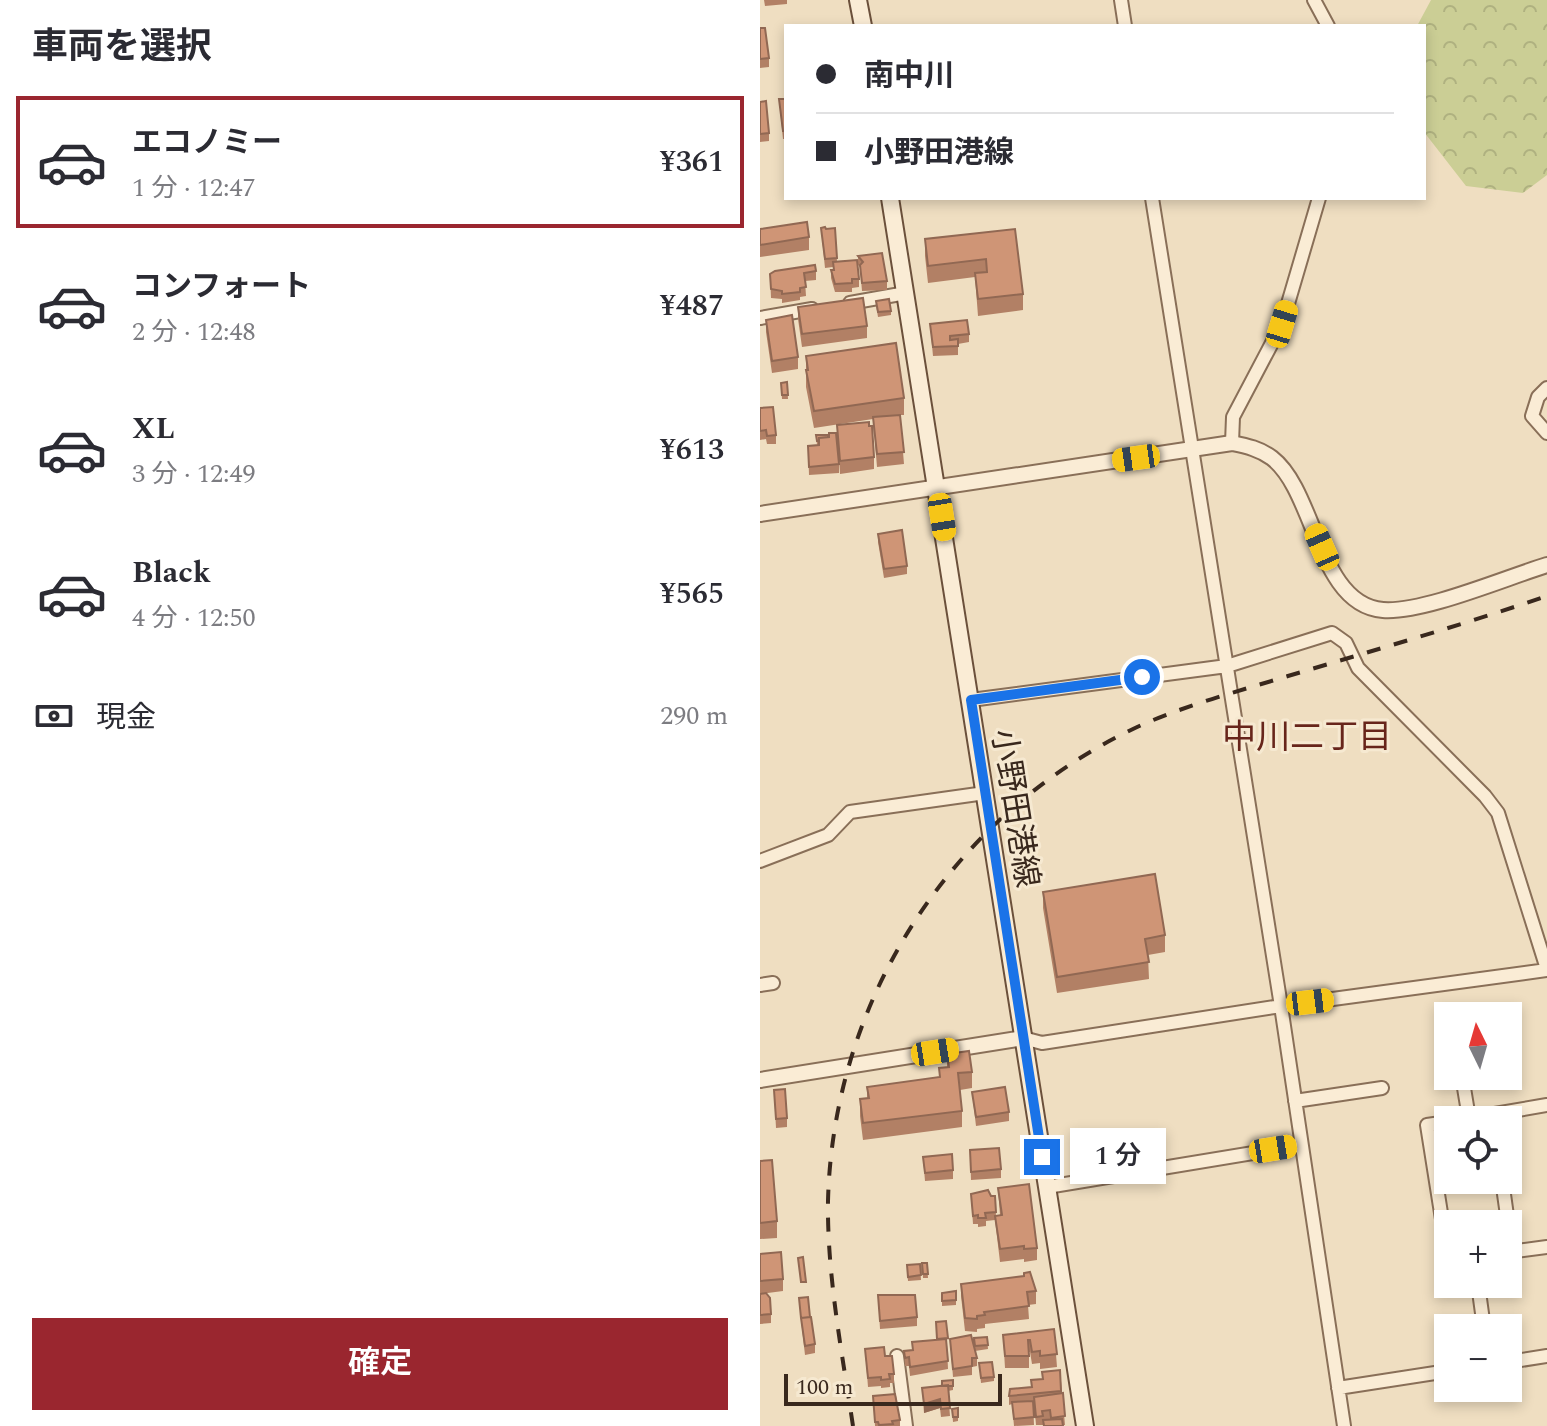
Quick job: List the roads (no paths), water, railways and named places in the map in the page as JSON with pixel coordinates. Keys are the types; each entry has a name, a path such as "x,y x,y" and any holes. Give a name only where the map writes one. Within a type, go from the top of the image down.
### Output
{"main road":[{"path":"858,0 863,24"},
{"name":"小野田港線","path":"892,200 1085,1426"}],"street":[{"path":"1121,0 1125,24"},
{"path":"1314,0 1327,24"},
{"path":"1152,200 1281,1006 1344,1426"},
{"path":"1232,443 1233,417 1282,324 1318,200"},
{"path":"833,305 906,293"},
{"path":"760,318 818,308"},
{"path":"1547,388 1538,397 1532,416 1547,433"},
{"path":"760,514 1232,443 1262,452 1283,470 1296,489 1335,576 1360,601 1379,610 1399,610 1425,604 1547,565"},
{"path":"760,1080 1023,1038 1042,1043 1281,1006 1547,970 1498,813 1485,796 1358,668 1346,643 1332,633 1227,666 971,700"},
{"path":"760,861 828,835 850,812 985,793"},
{"path":"1295,1101 1382,1088"},
{"path":"1522,1110 1547,1105"},
{"path":"1434,1124 1427,1125 1434,1169"},
{"path":"1047,1187 1301,1145"},
{"path":"1522,1251 1547,1250"},
{"path":"897,1356 906,1426"},
{"path":"1522,1360 1547,1356"},
{"path":"1338,1388 1434,1373"}],"railway":[{"path":"853,1426 836,1314 828,1229 835,1127 852,1055 879,986 914,922 958,864 1009,811 1068,766 1133,729 1209,700 1547,596"}],"district":[{"name":"中川二丁目","path":"1307,736"}]}
